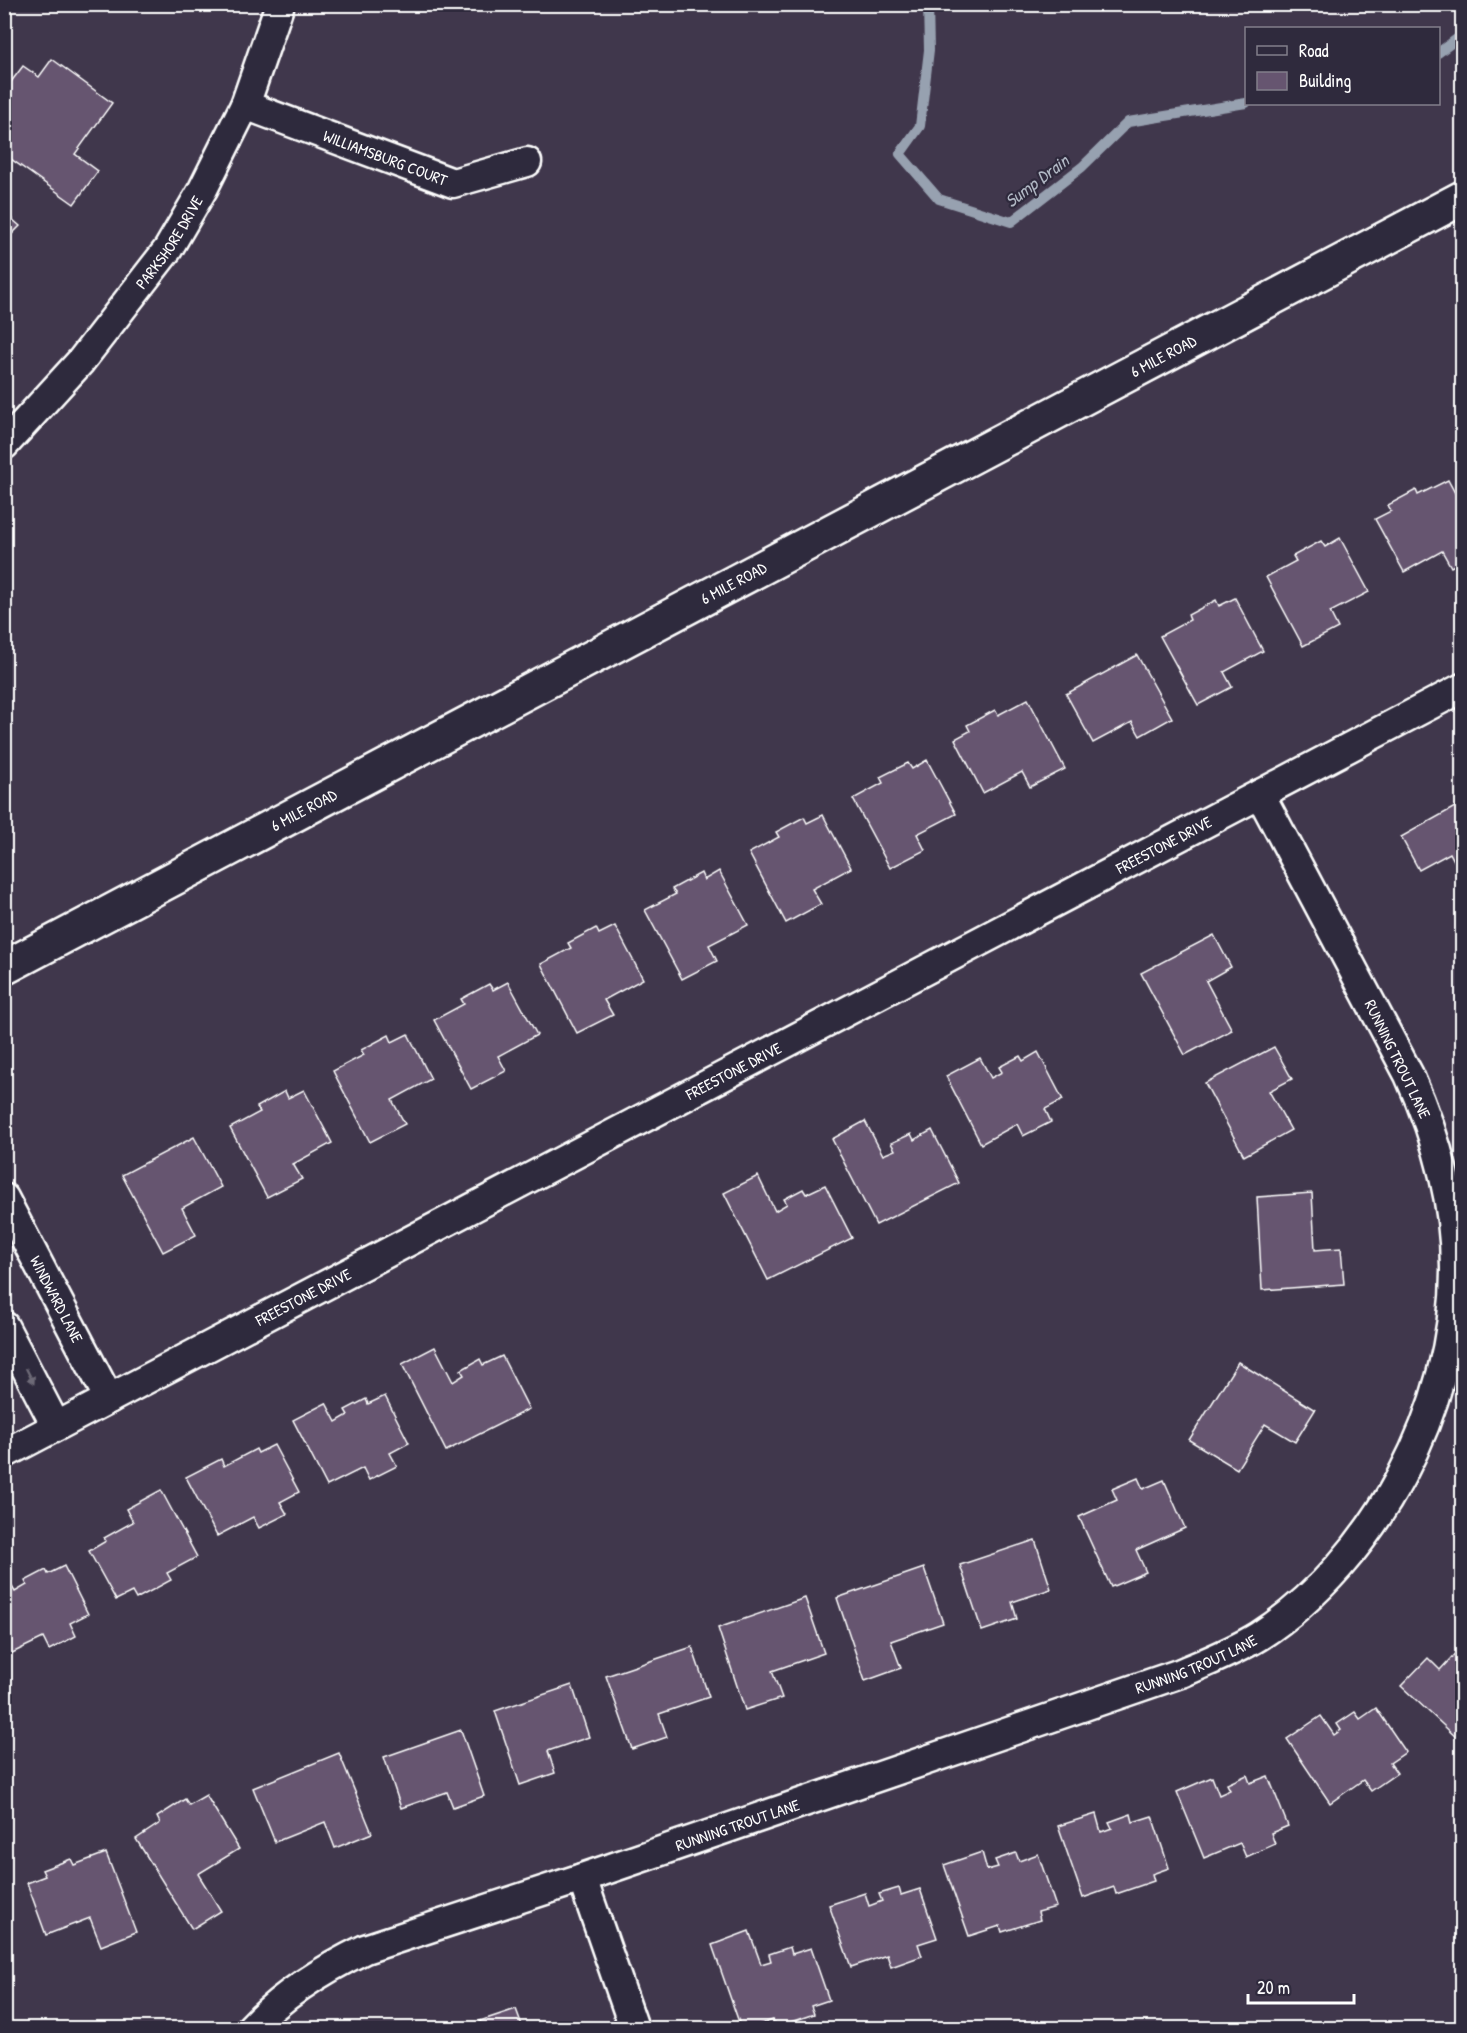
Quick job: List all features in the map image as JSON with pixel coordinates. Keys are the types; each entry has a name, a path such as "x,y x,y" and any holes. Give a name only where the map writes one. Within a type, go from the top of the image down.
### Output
{"street":[{"name":"PARKSHORE DRIVE","path":"4,445 81,361 168,249 203,189 246,105 280,4"},
{"name":"WILLIAMSBURG COURT","path":"246,105 453,183 527,162"},
{"name":"6 MILE ROAD","path":"4,968 1462,198"},
{"name":"FREESTONE DRIVE","path":"4,1454 1462,688"},
{"name":"RUNNING TROUT LANE","path":"250,2028 303,1985 338,1962 365,1949 582,1878 1139,1688 1210,1660 1258,1636 1300,1603 1353,1551 1394,1489 1415,1448 1432,1406 1444,1362 1452,1315 1455,1268 1445,1180 1427,1114 1409,1075 1260,794"},
{"name":"WINDWARD LANE","path":"4,1198 109,1399"},
{"path":"4,1326 56,1426"},
{"path":"582,1878 634,2028"}],"building":[{"path":"52,59 112,103 75,154 98,171 74,204 4,154 4,125 9,118 4,115 4,91 23,66 39,77"},
{"path":"4,212 20,226 4,242"},
{"path":"1448,480 1462,506 1462,561 1451,567 1442,551 1404,572 1375,519 1391,511 1388,505 1416,490 1418,495"},
{"path":"1340,538 1369,592 1330,612 1338,628 1303,646 1266,577 1296,561 1293,556 1321,541 1325,547"},
{"path":"1235,598 1263,651 1224,672 1232,687 1198,705 1160,636 1190,620 1188,615 1216,600 1219,606"},
{"path":"1137,655 1172,718 1140,736 1132,722 1093,743 1066,694"},
{"path":"1028,699 1065,769 1030,787 1022,772 983,793 955,739 970,731 967,725 995,710 998,715"},
{"path":"927,760 956,814 917,834 925,850 890,868 853,799 883,783 880,777 908,763 912,769"},
{"path":"1462,803 1462,876 1450,853 1419,870 1401,837"},
{"path":"823,815 851,868 812,889 821,904 786,923 749,853 779,837 776,832 804,817 807,823"},
{"path":"719,871 748,925 709,945 717,961 682,979 645,910 676,894 672,889 701,873 704,880"},
{"path":"615,926 643,979 604,1000 613,1015 577,1033 541,964 571,948 568,943 596,928 599,934"},
{"path":"1214,935 1231,967 1206,981 1232,1030 1185,1055 1141,973"},
{"path":"508,982 537,1035 498,1056 506,1071 471,1089 434,1020 464,1004 461,999 489,984 493,990"},
{"path":"408,1034 431,1079 392,1100 405,1124 370,1142 333,1071 364,1055 361,1050 389,1035 392,1042"},
{"path":"1274,1047 1292,1079 1269,1091 1291,1130 1244,1156 1205,1083"},
{"path":"1038,1052 1063,1100 1045,1109 1051,1122 1023,1136 1017,1124 981,1144 946,1076 980,1058 991,1078 1002,1072 999,1067 1020,1056 1023,1061"},
{"path":"304,1090 332,1143 293,1164 302,1179 267,1197 230,1128 260,1112 257,1107 285,1091 288,1098"},
{"path":"865,1121 883,1155 895,1150 891,1143 911,1134 914,1140 932,1130 959,1183 876,1225 832,1139"},
{"path":"194,1137 221,1187 182,1208 196,1235 163,1252 122,1175"},
{"path":"758,1176 775,1211 787,1204 784,1199 803,1189 806,1194 825,1185 852,1238 768,1280 724,1193"},
{"path":"1312,1193 1315,1250 1341,1248 1344,1284 1262,1290 1257,1197"},
{"path":"435,1347 453,1382 464,1375 461,1370 480,1359 483,1365 502,1356 529,1409 446,1451 402,1364"},
{"path":"1238,1362 1315,1410 1295,1442 1265,1424 1237,1469 1189,1440"},
{"path":"385,1396 409,1443 390,1453 397,1466 369,1480 363,1468 327,1486 293,1420 326,1403 336,1422 348,1415 345,1410 366,1399 368,1404"},
{"path":"274,1445 299,1492 280,1502 287,1514 259,1528 253,1517 217,1536 186,1477 221,1459 224,1466 256,1449 258,1453"},
{"path":"1138,1478 1143,1489 1164,1480 1185,1528 1136,1550 1146,1572 1111,1587 1079,1517 1117,1500 1112,1489"},
{"path":"161,1490 197,1557 167,1573 171,1580 136,1599 132,1592 116,1600 89,1551 106,1541 104,1538 133,1522 126,1509"},
{"path":"1035,1540 1051,1589 1012,1602 1017,1619 982,1631 960,1565"},
{"path":"64,1566 88,1614 70,1623 76,1636 49,1650 43,1638 6,1656 4,1653 4,1573 15,1592 27,1585 25,1581 46,1570 48,1574"},
{"path":"924,1568 943,1623 891,1641 901,1668 865,1681 837,1598"},
{"path":"805,1598 824,1653 772,1671 782,1698 745,1710 718,1628"},
{"path":"1462,1646 1462,1732 1457,1738 1401,1686 1428,1658 1440,1670"},
{"path":"692,1647 709,1697 659,1714 667,1737 632,1749 606,1676"},
{"path":"572,1685 589,1737 548,1751 555,1773 520,1785 495,1711"},
{"path":"1376,1708 1406,1752 1390,1763 1397,1773 1371,1791 1363,1780 1330,1803 1287,1739 1321,1716 1334,1735 1341,1730 1337,1724 1355,1712 1360,1719"},
{"path":"461,1730 484,1796 453,1807 447,1792 401,1808 384,1757"},
{"path":"339,1753 372,1833 335,1848 325,1822 275,1842 253,1788"},
{"path":"1247,1775 1250,1783 1268,1776 1288,1826 1271,1833 1275,1844 1246,1857 1240,1843 1204,1858 1177,1792 1212,1777 1219,1795 1230,1790 1227,1784"},
{"path":"206,1795 239,1849 198,1874 221,1911 192,1929 136,1839 160,1823 157,1817 185,1799 189,1805"},
{"path":"1096,1814 1101,1832 1112,1828 1109,1822 1131,1814 1133,1822 1152,1816 1169,1868 1152,1874 1154,1881 1116,1894 1114,1887 1083,1898 1058,1826"},
{"path":"982,1852 987,1870 998,1867 995,1860 1016,1853 1019,1861 1038,1854 1056,1907 1038,1912 1040,1920 1002,1932 1000,1926 969,1936 944,1865"},
{"path":"106,1853 136,1932 101,1946 90,1918 46,1935 27,1883 45,1876 42,1870 71,1859 74,1865"},
{"path":"899,1888 901,1895 920,1889 937,1938 918,1944 922,1956 891,1967 887,1955 851,1967 829,1905 865,1893 869,1906 882,1901 879,1894"},
{"path":"749,1931 761,1964 771,1961 769,1954 790,1947 792,1954 811,1948 829,2000 811,2006 814,2014 776,2027 773,2020 749,2028 741,2028 712,1945"},
{"path":"516,2009 523,2028 483,2028 480,2021"},
{"path":"1462,2022 1462,2028 1381,2028"}],"waterway":[{"name":"Sump Drain","path":"928,4 929,50 920,126 900,154 939,199 1011,222 1082,167 1128,122 1245,103"},
{"name":"Sump Drain","path":"1440,52 1462,35"}]}
